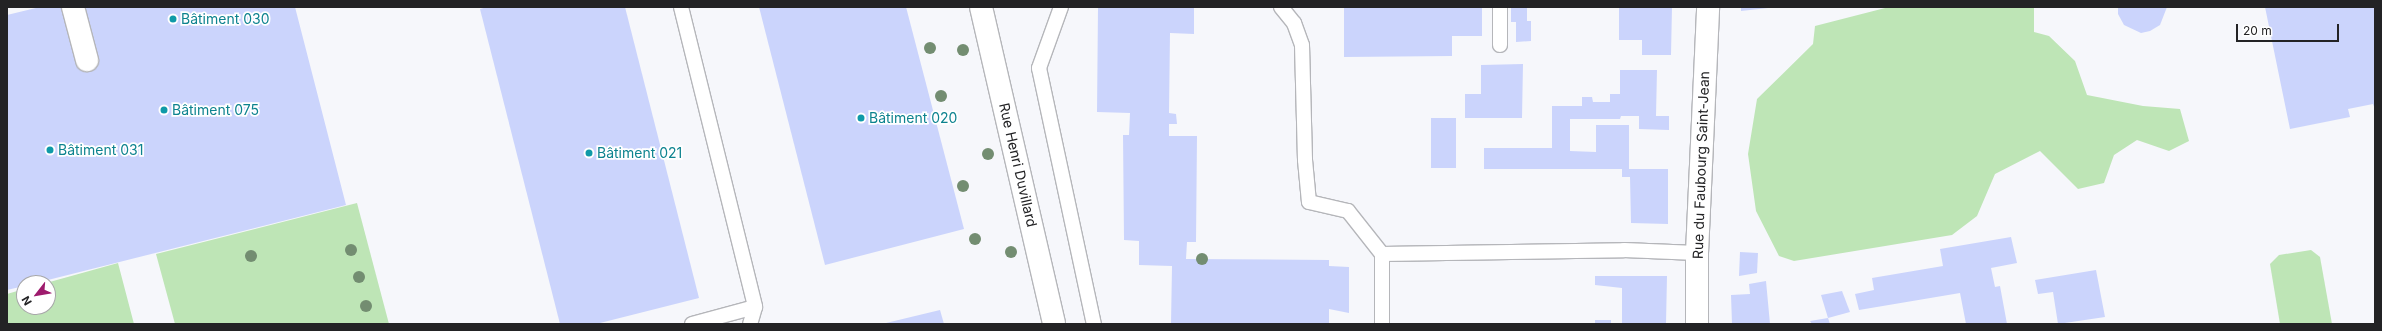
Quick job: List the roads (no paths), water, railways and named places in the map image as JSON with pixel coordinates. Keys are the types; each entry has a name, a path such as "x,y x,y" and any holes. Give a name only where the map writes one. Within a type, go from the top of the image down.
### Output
{"street":[{"path":"73,7 87,60"},
{"name":"Rue Henri Duvillard","path":"981,7 1054,324"},
{"name":"Rue du Faubourg Saint-Jean","path":"1697,324 1697,253 1708,7"}],"lane":[{"path":"681,7 755,307 750,324"},
{"path":"1061,7 1039,68 1094,324"},
{"path":"1281,7 1294,23 1302,44 1305,160 1308,202 1348,211 1382,254 1382,324"},
{"path":"1500,7 1500,45"},
{"path":"1382,254 1624,250 1697,253"},
{"path":"692,324 755,307"}],"place":[{"name":"Bâtiment 030","path":"173,19"},
{"name":"Bâtiment 075","path":"164,110"},
{"name":"Bâtiment 020","path":"861,118"},
{"name":"Bâtiment 031","path":"50,150"},
{"name":"Bâtiment 021","path":"589,153"}]}
